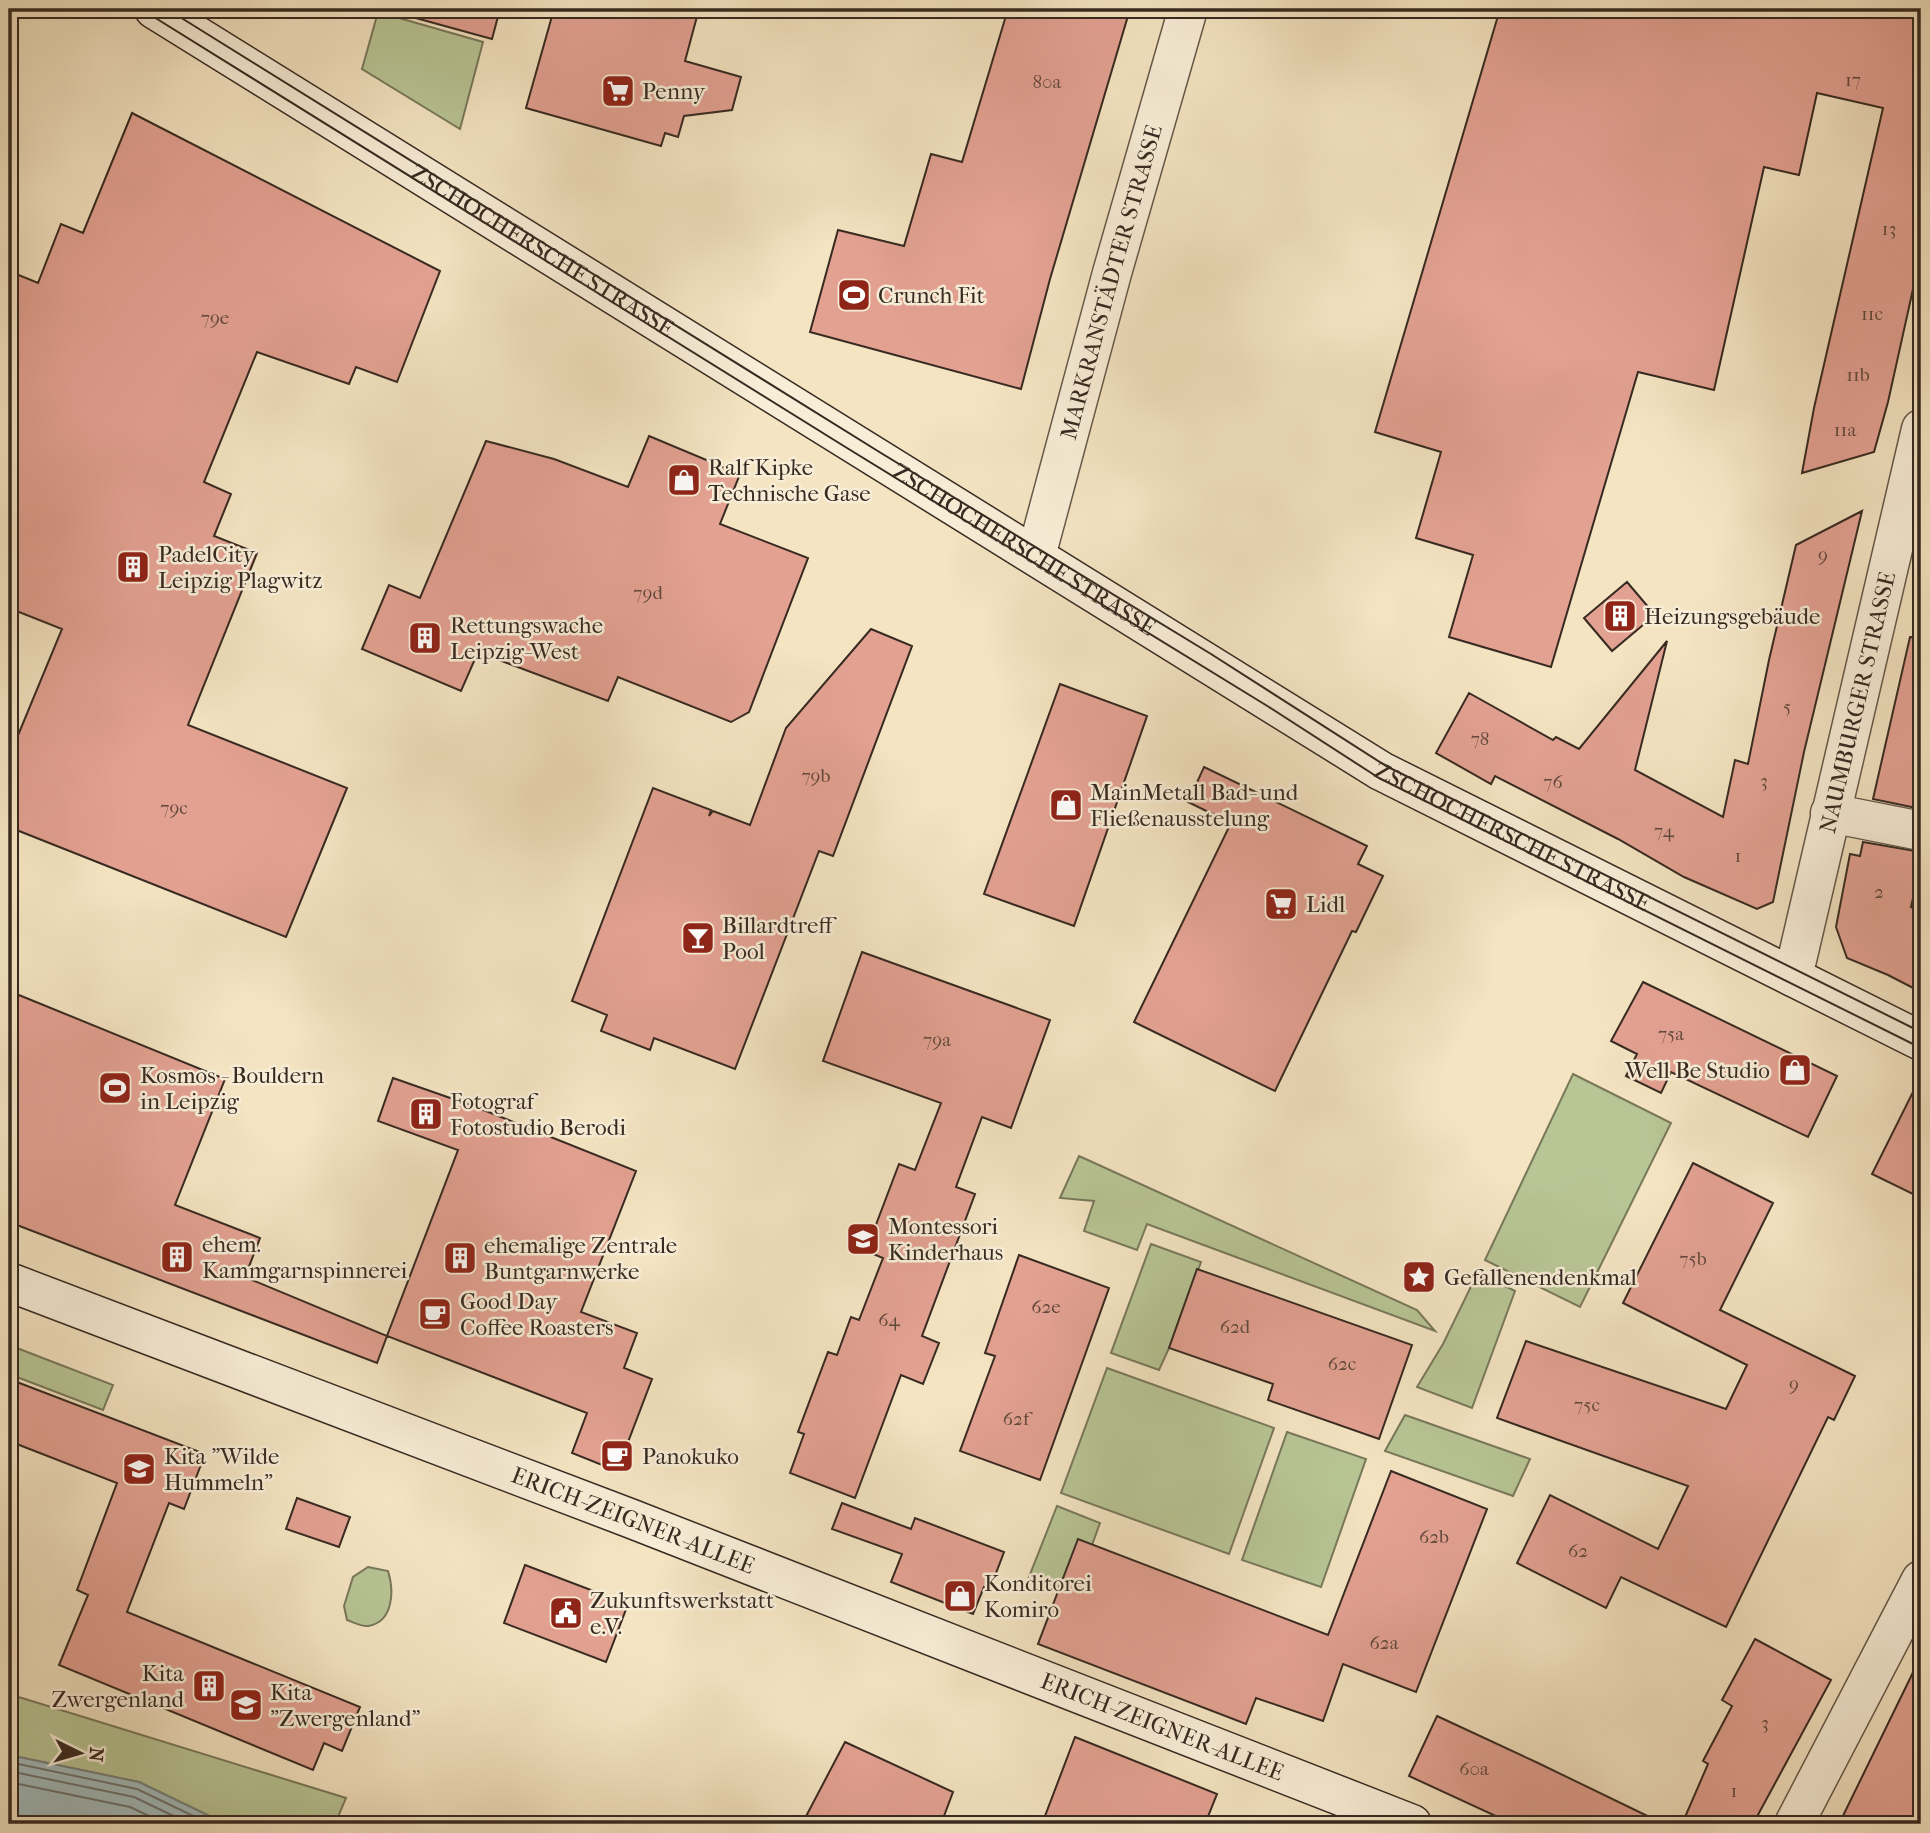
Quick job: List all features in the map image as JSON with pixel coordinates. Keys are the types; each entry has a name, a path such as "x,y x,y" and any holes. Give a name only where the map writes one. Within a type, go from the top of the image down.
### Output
{"street":[{"name":"ZSCHOCHERSCHE STRASSE","path":"154,9 1390,776 1921,1041"},
{"name":"MARKRANSTÄDTER STRASSE","path":"1036,556 1112,273 1188,9"},
{"name":"NAUMBURGER STRASSE","path":"1793,976 1921,429"},
{"path":"1830,813 1921,831"},
{"name":"ERICH-ZEIGNER-ALLEE","path":"9,1282 644,1523 1412,1824"},
{"path":"1794,1824 1921,1580"}],"green space":[{"path":"378,12 483,42 460,129 362,69"},
{"path":"1573,1074 1671,1123 1580,1307 1485,1260"},
{"path":"1079,1156 1417,1310 1435,1331 1147,1224 1137,1250 1084,1231 1094,1201 1060,1198"},
{"path":"1151,1244 1201,1262 1159,1370 1111,1353"},
{"path":"1478,1272 1515,1291 1472,1408 1417,1387 1443,1344"},
{"path":"9,1345 113,1385 103,1410 9,1374"},
{"path":"1107,1368 1274,1428 1229,1554 1061,1493"},
{"path":"1405,1415 1530,1459 1513,1496 1385,1451"},
{"path":"1287,1432 1366,1459 1321,1587 1242,1560"},
{"path":"1057,1506 1100,1523 1092,1545 1060,1587 1029,1577"},
{"path":"368,1567 388,1571 391,1596 383,1618 366,1626 347,1620 344,1606 353,1577"},
{"path":"9,1695 346,1798 335,1824 226,1824 139,1782 9,1755"}],"water":[{"path":"9,1755 139,1782 226,1824 9,1824"}],"building":[{"path":"414,9 500,9 492,39 412,17"},
{"name":"Penny","path":"554,9 699,9 685,61 741,77 732,110 684,116 678,137 665,133 661,146 526,108"},
{"path":"1008,9 1130,9 1050,279 1021,389 810,332 838,230 904,246 931,154 962,162"},
{"path":"1500,9 1921,9 1921,253 1888,402 1874,452 1802,473 1814,408 1883,108 1817,93 1799,175 1764,167 1714,390 1638,372 1551,667 1449,637 1473,555 1416,538 1441,452 1375,432"},
{"path":"132,113 440,271 397,382 356,367 349,384 257,352 204,482 231,494 214,536 257,553 188,725 347,788 286,937 9,827 9,757 62,629 9,608 9,271 38,283 61,224 83,233"},
{"path":"649,436 740,474 720,524 808,558 749,712 731,722 618,677 608,701 478,652 461,691 362,649 389,585 420,598 486,441 554,459 628,487"},
{"path":"1862,511 1804,752 1773,902 1757,909 1684,877 1618,839 1495,776 1491,784 1436,753 1469,693 1553,740 1556,737 1579,749 1667,641 1635,770 1723,817 1735,760 1748,764 1796,545"},
{"name":"Heizungsgebäude","path":"1627,582 1655,615 1612,651 1584,618"},
{"path":"871,629 912,646 833,856 819,851 735,1069 654,1038 650,1050 601,1031 607,1015 572,1001 653,788 711,810 709,816 713,811 750,825 786,728"},
{"path":"1910,637 1921,638 1921,809 1873,799"},
{"name":"MainMetall Bad- und Fließenausstelung","path":"1060,684 1147,716 1074,926 984,894"},
{"name":"Lidl","path":"1204,767 1367,846 1358,864 1383,876 1356,932 1352,931 1275,1091 1134,1022 1231,823 1188,802"},
{"path":"1863,842 1921,852 1911,907 1921,913 1921,992 1847,958 1836,927 1850,854 1860,856"},
{"path":"862,952 1050,1020 1011,1128 982,1117 956,1187 975,1194 922,1336 939,1343 923,1384 901,1375 855,1498 790,1473 804,1434 798,1432 828,1352 837,1355 851,1317 859,1320 883,1258 866,1251 899,1164 915,1170 941,1103 823,1061"},
{"path":"1643,982 1837,1076 1808,1137 1671,1072 1661,1093 1626,1076 1637,1054 1611,1041"},
{"path":"9,991 225,1079 175,1205 260,1238 245,1277 387,1336 377,1363 9,1222"},
{"path":"1921,1076 1921,1198 1872,1174"},
{"name":"ehemalige Zentrale Buntgarnwerke","path":"393,1078 476,1107 636,1171 581,1312 637,1333 624,1368 652,1379 617,1471 572,1453 587,1413 387,1336 458,1150 378,1121"},
{"path":"1693,1163 1773,1203 1720,1310 1855,1376 1834,1420 1828,1417 1726,1627 1621,1577 1606,1608 1517,1563 1550,1495 1658,1549 1688,1486 1497,1418 1526,1341 1726,1409 1747,1365 1623,1303"},
{"path":"1019,1255 1109,1288 1040,1480 960,1451 995,1356 985,1353"},
{"path":"1197,1269 1412,1345 1379,1439 1268,1400 1273,1384 1169,1348"},
{"path":"9,1379 205,1454 184,1509 169,1503 127,1612 360,1707 342,1751 324,1743 313,1770 59,1665 88,1595 77,1590 117,1483 9,1441"},
{"path":"1391,1471 1487,1509 1416,1692 1343,1664 1323,1721 1256,1698 1246,1724 1038,1644 1078,1539 1328,1635"},
{"path":"297,1498 350,1517 339,1547 286,1529"},
{"path":"842,1503 911,1529 915,1518 1004,1552 990,1589 984,1587 973,1614 891,1582 902,1554 832,1529"},
{"name":"Zukunftswerkstatt e.V.","path":"525,1565 628,1604 606,1662 504,1623"},
{"path":"1755,1639 1831,1680 1753,1824 1682,1824 1708,1764 1703,1761 1732,1706 1722,1700"},
{"path":"1921,1656 1921,1812 1916,1824 1839,1824"},
{"path":"1437,1716 1664,1824 1513,1824 1409,1776"},
{"path":"1075,1737 1217,1794 1205,1824 1042,1824"},
{"path":"845,1742 953,1792 941,1824 802,1824"}],"tram line":[{"path":"141,9 1269,707 1379,778 1921,1048"},
{"path":"167,9 881,453 1211,654 1386,766 1921,1032"}],"place":[{"name":"Penny","path":"618,91"},
{"name":"Crunch Fit","path":"854,295"},
{"name":"Ralf Kipke Technische Gase","path":"684,480"},
{"name":"PadelCity Leipzig Plagwitz","path":"133,567"},
{"name":"Heizungsgebäude","path":"1620,616"},
{"name":"Rettungswache Leipzig-West","path":"425,638"},
{"name":"MainMetall Bad- und Fließenausstelung","path":"1066,805"},
{"name":"Lidl","path":"1281,904"},
{"name":"Billardtreff Pool","path":"698,938"},
{"name":"Well Be Studio","path":"1795,1070"},
{"name":"Kosmos - Bouldern in Leipzig","path":"115,1088"},
{"name":"Fotograf Fotostudio Berodi","path":"426,1114"},
{"name":"Montessori Kinderhaus","path":"863,1239"},
{"name":"ehem. Kammgarnspinnerei","path":"177,1257"},
{"name":"ehemalige Zentrale Buntgarnwerke","path":"460,1258"},
{"name":"Gefallenendenkmal","path":"1419,1277"},
{"name":"Good Day Coffee Roasters","path":"435,1314"},
{"name":"Panokuko","path":"617,1456"},
{"name":"Kita \"Wilde Hummeln\"","path":"139,1469"},
{"name":"Konditorei Komiro","path":"960,1596"},
{"name":"Zukunftswerkstatt e.V.","path":"566,1613"},
{"name":"Kita Zwergenland","path":"209,1686"},
{"name":"Kita \"Zwergenland\"","path":"246,1705"}]}
